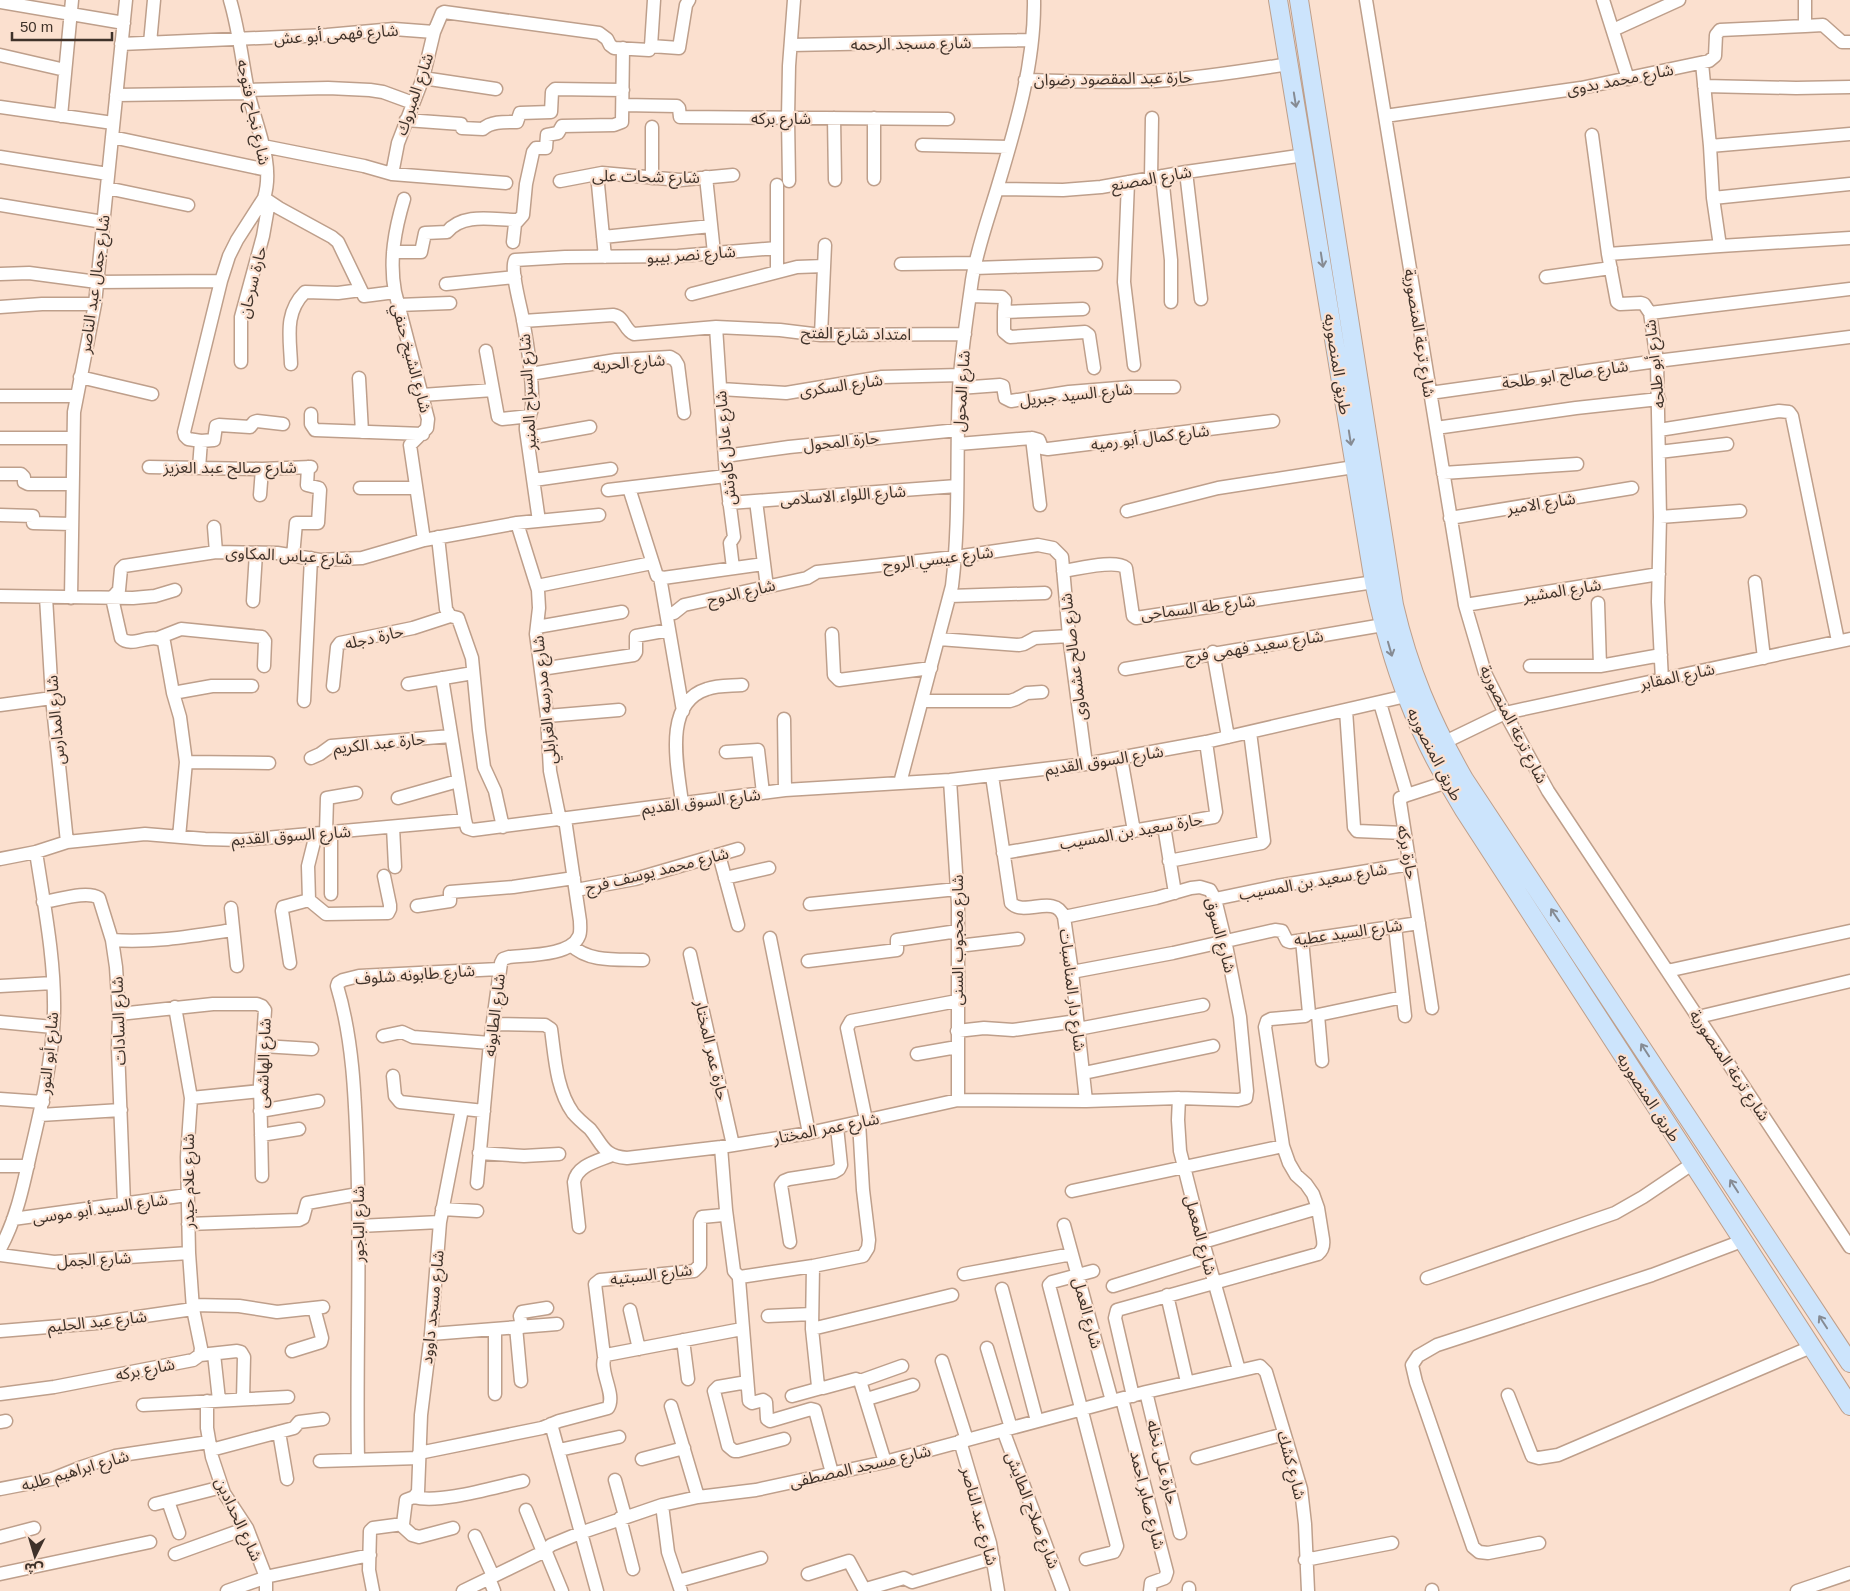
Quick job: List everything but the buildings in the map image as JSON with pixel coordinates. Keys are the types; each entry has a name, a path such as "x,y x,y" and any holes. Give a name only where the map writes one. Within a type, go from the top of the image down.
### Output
{"main road":[{"name":"طريق المنصوريه","path":"1278,0 1374,582 1383,625 1406,696 1430,751 1447,782 1746,1248 1850,1406"},
{"name":"طريق المنصوريه","path":"1299,0 1396,614 1416,682 1443,742 1464,779 1850,1363"},
{"path":"1333,327 1351,324"},
{"path":"1746,1248 1770,1241"}],"street":[{"path":"61,116 72,0"},
{"name":"شارع جمال عبد الناصر","path":"71,598 72,438 76,396 97,282 126,0"},
{"path":"150,43 154,0"},
{"name":"شارع نجاح فتوحه","path":"230,0 248,91 263,146 267,170 267,200"},
{"path":"513,242 515,224 523,215 526,184 533,152 536,148 546,148 547,135 558,133 562,126 617,124 622,122 623,48 649,50 651,46 654,0"},
{"path":"651,46 679,48 686,6 689,0"},
{"path":"777,272 794,0"},
{"name":"شارع المحول","path":"900,783 950,596 955,557 959,388 970,296 975,265 1009,147 1025,80 1032,40 1034,0"},
{"name":"شارع ترعة المنصورية","path":"1366,0 1465,606 1500,715 1548,791 1850,1247"},
{"path":"1603,0 1628,79"},
{"path":"1613,30 1679,0"},
{"path":"1805,0 1805,26"},
{"path":"0,2 124,23"},
{"name":"شارع المبروك","path":"392,174 398,143 423,78 434,32 444,12 599,33 607,39 612,47 623,48"},
{"path":"1720,246 1713,198 1702,63 1712,60 1715,56 1716,35 1720,30 1823,25 1842,42 1850,42"},
{"name":"شارع فهمى أبو عش","path":"121,44 238,40 394,29 434,32"},
{"name":"شارع مسجد الرحمه","path":"791,46 1032,40"},
{"path":"0,55 66,70"},
{"name":"شارع محمد بدوى","path":"1385,116 1572,90 1702,63"},
{"name":"حارة عبد المقصود رضوان","path":"1025,80 1090,82 1156,81 1290,64"},
{"path":"423,78 496,89"},
{"path":"1704,86 1850,87"},
{"path":"116,95 328,88 383,92 413,103"},
{"path":"406,120 461,124 462,128 483,129 485,126 498,123 517,122 520,113 553,111 552,92 555,89 623,90"},
{"name":"شارع بركه","path":"623,105 677,106 680,117 948,119"},
{"path":"0,107 113,123"},
{"path":"834,118 835,180"},
{"path":"874,118 874,179"},
{"path":"1152,118 1157,177 1170,251 1172,302"},
{"path":"652,127 652,178"},
{"path":"1710,146 1850,134"},
{"name":"شارع أبو طلحه","path":"1592,135 1616,302 1644,304 1650,313 1657,360 1660,452 1658,602 1662,680"},
{"path":"112,137 267,170"},
{"path":"922,145 1009,147"},
{"path":"263,146 364,166 392,174 506,183"},
{"name":"شارع المصنع","path":"997,189 1063,190 1101,187 1186,172 1305,155"},
{"path":"0,157 108,174"},
{"path":"1186,172 1202,299"},
{"name":"شارع شحات على","path":"560,181 612,173 680,180 733,174"},
{"path":"597,174 605,257"},
{"path":"706,178 714,253"},
{"path":"1128,182 1124,282 1134,365"},
{"path":"1713,198 1850,184"},
{"path":"107,188 188,205"},
{"name":"شارع الشيخ حنفي","path":"404,199 397,222 392,270 398,305 428,419 427,428 410,445 424,540"},
{"path":"283,424 255,421 250,427 219,425 216,426 214,440 201,441 188,439 184,436 221,280 229,256 267,200 338,242 365,296 395,292"},
{"name":"حارة سرحان","path":"241,362 241,317 264,236 267,200"},
{"path":"0,205 103,222"},
{"path":"393,252 421,252 425,233 447,232 455,223 465,220 517,220"},
{"path":"603,237 711,226"},
{"path":"1608,254 1850,238"},
{"path":"821,336 825,245"},
{"name":"شارع نصر بيبو","path":"514,263 518,259 678,256 777,248"},
{"name":"شارع السراج المنير","path":"514,263 530,374 532,410 525,423 539,521"},
{"path":"901,264 1096,264"},
{"name":"شارع نصر بيبو","path":"692,294 797,267 824,266"},
{"path":"1546,277 1611,268"},
{"path":"0,274 29,273 97,282 221,280"},
{"path":"446,284 515,276"},
{"path":"1650,313 1850,289"},
{"path":"291,364 290,315 300,297 305,292 338,293 361,290"},
{"path":"970,296 1002,298 1005,300 1004,332 1010,337 1085,332 1089,335 1094,368"},
{"path":"398,305 450,303"},
{"path":"0,307 42,304 94,304"},
{"path":"1004,312 1083,309"},
{"name":"امتداد شارع الفتح","path":"523,321 613,315 622,319 628,331 634,334 716,327 780,330 821,336 965,334"},
{"name":"شارع عادل كاوتش","path":"716,327 724,456 734,539 730,543 733,568"},
{"name":"شارع صالح ابو طلحة","path":"1430,393 1657,360 1850,337"},
{"path":"486,351 496,413 499,419 530,416"},
{"name":"شارع الحريه","path":"530,374 616,360 670,357 678,365 684,413"},
{"name":"شارع السكرى","path":"721,389 786,392 882,378 960,375"},
{"path":"80,377 152,394"},
{"path":"359,378 362,432"},
{"name":"شارع السيد جبريل","path":"959,388 1000,385 1003,386 1005,398 1011,401 1069,392 1131,387 1174,387"},
{"path":"422,395 493,390"},
{"path":"0,396 76,396"},
{"path":"1436,428 1576,408 1659,399"},
{"path":"1659,430 1779,410 1789,412 1792,416 1844,640"},
{"path":"311,414 312,427 315,430 422,434"},
{"name":"شارع كمال أبو رميه","path":"1032,438 1039,440 1042,448 1048,450 1273,422"},
{"path":"528,438 590,427"},
{"name":"حارة المحول","path":"724,456 818,443 958,430"},
{"path":"0,438 72,438"},
{"path":"958,444 1032,438 1040,505"},
{"path":"199,468 201,441"},
{"path":"1660,452 1727,444"},
{"path":"1443,473 1577,464"},
{"name":"شارع صالح عبد العزيز","path":"149,467 262,469 309,467 307,485 319,488 320,490 318,523 296,523 293,556"},
{"path":"1127,511 1218,488 1354,467"},
{"path":"260,495 262,469"},
{"path":"534,480 611,469"},
{"path":"0,474 21,474 24,477 24,482 28,484 72,484"},
{"path":"608,490 726,476"},
{"name":"شارع اللواء الاسلامى","path":"729,503 957,486"},
{"path":"360,488 416,488"},
{"path":"629,488 655,573 660,577 683,711"},
{"name":"شارع الامير","path":"1450,518 1632,488"},
{"path":"756,501 767,587"},
{"path":"1660,517 1740,511"},
{"path":"0,514 33,516 34,523 72,524"},
{"name":"شارع عباس المكاوى","path":"112,598 119,590 121,569 124,566 216,552 256,553 343,560 362,558 438,537 517,523 599,515"},
{"name":"شارع مدرسه الغرابلي","path":"517,523 537,586 539,600 537,627 547,716 550,771 563,819"},
{"path":"214,527 216,552"},
{"path":"438,537 446,609 450,616 458,618 472,658 484,767 495,791 503,827"},
{"name":"شارع عيسي الروح","path":"817,572 955,557 1038,545 1048,546 1057,550"},
{"name":"شارع صالح عشماوى","path":"1057,550 1062,557 1069,636 1086,764"},
{"path":"253,601 256,553"},
{"path":"304,702 311,558"},
{"path":"537,586 652,563"},
{"path":"660,577 764,564"},
{"name":"شارع طه السماحى","path":"1063,570 1114,564 1123,566 1126,568 1133,616 1136,618 1374,582"},
{"name":"شارع الدوح","path":"666,614 674,613 684,605 807,578 817,572"},
{"name":"شارع المشير","path":"1465,606 1659,574"},
{"path":"1755,582 1764,658"},
{"path":"0,596 133,598 155,596 175,590"},
{"path":"950,596 1044,593"},
{"name":"شارع المدارس","path":"46,597 52,698 66,842"},
{"path":"112,598 122,640 128,642 158,638 181,628 262,637 265,641 264,666"},
{"path":"1598,604 1600,666"},
{"path":"537,627 622,612"},
{"name":"حارة دجله","path":"333,686 337,647 340,643 413,628 450,616"},
{"name":"شارع سعيد فهمى فرج","path":"1125,669 1213,652 1383,625"},
{"path":"541,669 634,655 636,652 636,636 669,630"},
{"path":"832,634 834,675 838,680 931,668"},
{"path":"939,639 1019,645 1035,638 1069,636"},
{"path":"158,638 164,642 172,693 180,716 186,762 179,837"},
{"name":"شارع المقابر","path":"1443,742 1462,735 1500,715 1844,640"},
{"path":"1213,652 1228,737"},
{"path":"1530,666 1600,666 1661,656"},
{"path":"408,684 473,673"},
{"path":"442,678 465,820"},
{"path":"682,803 675,741 677,726 683,711 689,701 698,693 708,688 742,684"},
{"path":"172,693 212,686 252,686"},
{"path":"922,701 1010,701 1027,693 1042,692"},
{"name":"شارع السوق القديم","path":"0,859 36,852 66,842 145,834 242,840 465,820 467,828 473,830 763,792 992,776 1086,764 1206,742 1406,696"},
{"path":"0,705 52,698"},
{"path":"1380,703 1407,795 1447,782"},
{"path":"547,716 619,710"},
{"path":"1346,710 1354,827 1357,831 1404,833"},
{"path":"784,719 785,790"},
{"path":"1170,860 1264,841 1250,732"},
{"name":"حارة عبد الكريم","path":"311,758 331,746 451,736"},
{"name":"حارة سعيد بن المسيب","path":"1003,853 1214,817 1216,814 1206,742"},
{"path":"726,752 758,750 763,792"},
{"path":"1121,758 1134,831"},
{"path":"186,762 269,763"},
{"name":"شارع دار المناسبات","path":"992,776 1010,898 1014,906 1054,906 1064,916 1086,1101"},
{"name":"شارع محجوب السنى","path":"950,780 957,889 958,1100"},
{"path":"398,798 458,781"},
{"path":"332,894 324,834 328,798 356,793"},
{"name":"حارة بركه","path":"1407,795 1400,798 1400,802 1432,1008"},
{"path":"563,819 575,884 580,931 576,940 571,945 578,951 594,957 643,960"},
{"path":"1164,826 1175,893"},
{"path":"393,827 396,868"},
{"path":"324,834 308,866 309,900 326,914 388,913 390,905 384,876"},
{"name":"شارع محمد يوسف فرج","path":"417,906 450,901 450,892 635,879 738,849"},
{"name":"شارع أبو النور","path":"0,1249 28,1166 43,1102 53,1027 53,983 36,852"},
{"path":"719,855 738,925"},
{"name":"شارع سعيد بن المسيب","path":"1215,899 1277,886 1410,864"},
{"path":"725,878 769,868"},
{"name":"شارع السوق","path":"1064,916 1200,887 1210,890 1215,899 1225,940 1240,1017 1247,1091 1246,1098"},
{"path":"810,904 957,889"},
{"name":"شارع السادات","path":"43,902 88,894 97,896 112,940 119,1014 118,1048 124,1204"},
{"path":"290,963 283,907 309,900"},
{"path":"231,908 237,966"},
{"name":"شارع السيد عطيه","path":"1225,940 1275,930 1282,931 1288,942 1419,923"},
{"path":"1395,926 1405,1016"},
{"path":"112,940 135,942 174,939 233,930"},
{"path":"808,961 897,950 898,940 958,931"},
{"path":"1667,971 1850,931"},
{"path":"770,938 809,1133"},
{"path":"958,946 1018,939"},
{"path":"1072,972 1173,953 1225,940"},
{"path":"1122,1399 1115,1318 1116,1312 1120,1308 1318,1254 1324,1245 1318,1208 1313,1194 1296,1175 1283,1146 1265,1027 1268,1021 1272,1019 1305,1016 1309,1013 1302,940"},
{"name":"شارع الطابونه","path":"477,1182 499,969 503,959 509,956 557,951 571,945"},
{"name":"حارة عمر المختار","path":"690,954 727,1146"},
{"name":"شارع طابونه شلوف","path":"338,989 340,981 359,976 499,969"},
{"path":"1698,1017 1850,981"},
{"path":"0,986 53,983"},
{"name":"شارع الباجور","path":"338,989 353,1079 358,1194 358,1460"},
{"path":"1322,1061 1318,1015 1403,997"},
{"path":"739,1277 813,1266 863,1256 868,1248 869,1240 863,1190 863,1121 847,1028 849,1023 860,1019 957,1001"},
{"name":"شارع الهاشمى","path":"119,1014 213,1004 261,1004 265,1010 260,1091 262,1176"},
{"path":"957,1030 984,1028 1013,1030 1078,1025 1203,1005"},
{"name":"شارع علام حيدر","path":"175,1007 191,1098 187,1157 189,1253 193,1307 201,1348 200,1355"},
{"path":"0,1022 53,1027"},
{"path":"493,1024 545,1025 551,1028 556,1068 570,1109 590,1130 602,1148 612,1154"},
{"path":"383,1036 402,1032 413,1037 490,1043"},
{"path":"263,1046 312,1049"},
{"path":"1084,1073 1213,1046"},
{"path":"917,1054 957,1047"},
{"path":"393,1076 395,1096 400,1102 484,1111"},
{"path":"191,1098 260,1091"},
{"name":"شارع عمر المختار","path":"612,1154 627,1158 727,1146 836,1128 958,1100 1086,1101 1179,1098 1238,1100 1246,1098"},
{"name":"شارع المعمل","path":"1179,1098 1178,1138 1184,1167 1202,1242 1239,1370"},
{"path":"0,1099 43,1102"},
{"path":"260,1111 318,1101"},
{"name":"شارع مسجد داوود","path":"401,1525 404,1522 410,1498 418,1492 421,1415 431,1334 441,1215 462,1109"},
{"path":"40,1115 121,1110"},
{"path":"790,1242 782,1185 784,1181 790,1179 834,1172 838,1169 841,1159 836,1128"},
{"path":"261,1136 299,1129"},
{"path":"727,1146 726,1210 734,1271 739,1277 749,1401 752,1404 763,1400 766,1402 766,1419 770,1421 811,1409 815,1410 832,1474"},
{"path":"1072,1191 1283,1146"},
{"path":"480,1153 536,1156 559,1154"},
{"path":"579,1227 575,1176 584,1167 612,1154"},
{"path":"1427,1278 1615,1213 1643,1197 1692,1164"},
{"path":"0,1166 28,1166"},
{"path":"188,1224 299,1220 303,1218 307,1203 358,1194"},
{"name":"شارع السيد أبو موسى","path":"8,1225 124,1204 187,1195"},
{"path":"1202,1242 1318,1208"},
{"name":"شارع السبتيه","path":"604,1356 595,1286 597,1281 696,1270 700,1265 700,1221 702,1217 723,1214 726,1210"},
{"path":"359,1226 477,1211"},
{"name":"شارع العمل","path":"1064,1224 1078,1275 1122,1399"},
{"path":"1539,1542 1488,1552 1479,1552 1473,1547 1416,1382 1412,1365 1418,1356 1437,1345 1746,1248"},
{"name":"شارع الجمل","path":"0,1255 54,1262 189,1253"},
{"path":"964,1274 1072,1254"},
{"path":"1113,1286 1207,1257"},
{"path":"813,1266 812,1329 817,1384 821,1388"},
{"path":"1086,1559 1114,1552 1117,1548 1049,1288 1052,1282 1093,1272"},
{"path":"1002,1289 1037,1421"},
{"path":"812,1329 952,1295"},
{"path":"1167,1295 1187,1382"},
{"name":"شارع عبد الحليم","path":"0,1331 91,1324 193,1307 244,1306 277,1312 318,1308 321,1342 292,1351"},
{"path":"522,1381 520,1316 522,1312 547,1308"},
{"path":"630,1310 639,1349"},
{"path":"768,1316 812,1314"},
{"path":"431,1334 557,1324"},
{"path":"495,1329 495,1394"},
{"path":"320,1461 419,1455 542,1428 610,1406 611,1401 603,1362 604,1356 742,1329"},
{"path":"683,1340 688,1379"},
{"path":"1508,1395 1532,1456 1539,1458 1558,1455 1811,1347"},
{"name":"شارع صلاح الطايش","path":"987,1348 1007,1429 1064,1591"},
{"name":"شارع بركه","path":"0,1394 54,1387 193,1360 200,1355 237,1351 242,1353 244,1357 243,1399"},
{"name":"شارع الحدادين","path":"214,1354 213,1401 207,1428 210,1446 224,1493 247,1528 266,1578"},
{"name":"شارع عبد الناصر","path":"942,1361 993,1558 998,1591"},
{"path":"792,1396 856,1379 860,1381 902,1366"},
{"name":"شارع مسجد المصطفى","path":"463,1591 580,1532 662,1505 698,1497 756,1490 885,1462 1146,1392 1239,1370 1260,1366 1266,1372"},
{"name":"شارع كشك","path":"1266,1372 1301,1489 1305,1524 1305,1560 1308,1591"},
{"path":"860,1381 885,1462"},
{"path":"747,1382 718,1387 714,1391 728,1446 730,1449 738,1451 784,1439"},
{"path":"867,1399 913,1385"},
{"name":"حارة على نخله","path":"1146,1392 1180,1533"},
{"path":"143,1405 288,1397"},
{"name":"شارع صابر احمد","path":"1122,1399 1167,1572 1165,1578 1151,1583 1150,1591"},
{"path":"671,1406 698,1497"},
{"name":"شارع ابراهيم طلبه","path":"0,1490 52,1479 115,1456 210,1446 294,1428 299,1422 323,1419"},
{"path":"551,1424 597,1591"},
{"path":"279,1432 287,1479"},
{"path":"1197,1458 1284,1434"},
{"path":"559,1450 619,1437"},
{"path":"642,1459 684,1448"},
{"path":"615,1480 633,1569"},
{"path":"410,1498 427,1500 441,1498 523,1481"},
{"path":"155,1504 222,1487"},
{"path":"168,1501 179,1533"},
{"path":"662,1505 668,1552 680,1586 761,1558"},
{"path":"526,1510 562,1591"},
{"path":"373,1591 369,1570 369,1536 371,1529 401,1525 412,1535 419,1537 453,1528"},
{"path":"0,1537 34,1528"},
{"path":"175,1554 247,1528"},
{"path":"475,1536 491,1577 494,1591"},
{"path":"0,1574 150,1542"},
{"path":"1305,1560 1392,1543"},
{"path":"227,1591 266,1578 370,1555"},
{"path":"808,1574 849,1562 866,1589 904,1578 912,1582 993,1558"},
{"path":"1797,1591 1850,1573"},
{"path":"266,1578 266,1591"}]}
